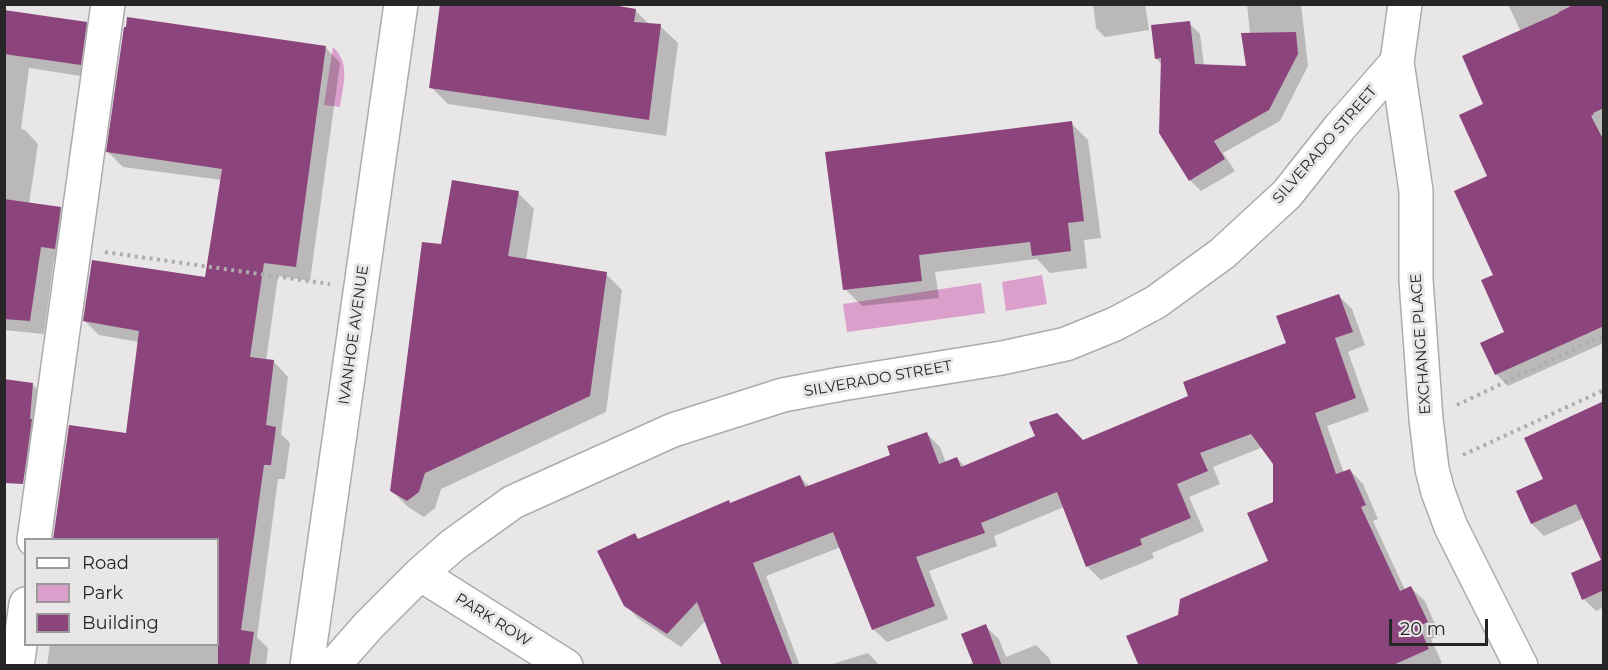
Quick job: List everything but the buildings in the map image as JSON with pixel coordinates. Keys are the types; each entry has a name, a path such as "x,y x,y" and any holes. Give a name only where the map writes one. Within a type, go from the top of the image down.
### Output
{"street":[{"path":"34,538 108,4"},
{"name":"IVANHOE AVENUE","path":"307,666 401,4"},
{"name":"EXCHANGE PLACE","path":"1405,4 1397,62 1416,191 1416,280 1432,469 1451,527 1521,666"},
{"name":"SILVERADO STREET","path":"333,666 420,574 453,545 513,502 673,430 783,395 1002,358 1066,344 1115,324 1156,302 1223,253 1287,194 1340,127 1397,62"},
{"name":"PARK ROW","path":"420,574 566,666"},
{"path":"17,666 24,617"}],"path":[{"path":"75,248 361,288"},
{"path":"1426,419 1604,335"},
{"path":"1432,469 1604,390"}],"green space":[{"path":"333,47 339,54 344,68 340,107 324,105"},
{"path":"1042,275 1047,304 1006,311 1002,282"},
{"path":"981,283 985,313 847,332 843,304"}]}
